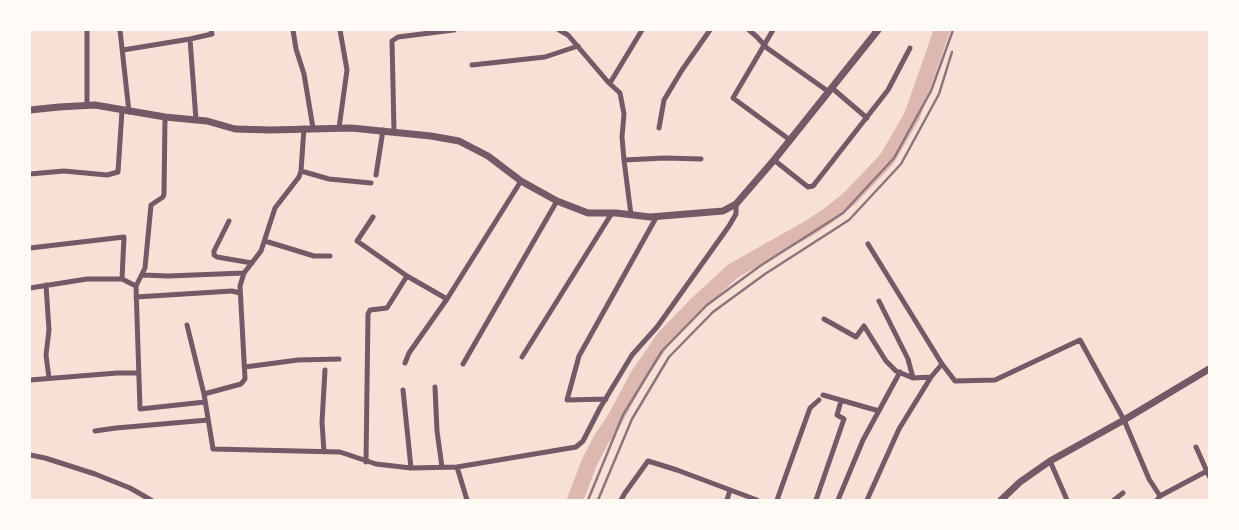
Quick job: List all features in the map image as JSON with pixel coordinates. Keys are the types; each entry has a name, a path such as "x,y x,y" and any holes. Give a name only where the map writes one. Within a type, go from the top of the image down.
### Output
{"street":[{"path":"86,106 87,30"},
{"path":"30,174 64,171 107,174 118,172 125,111 123,50 120,30"},
{"path":"123,50 190,39 212,34 212,30"},
{"path":"293,30 296,49 304,74 313,128"},
{"path":"339,128 347,70 340,30"},
{"path":"394,131 392,41 398,37 454,30"},
{"path":"559,30 568,35 620,92 624,114 622,136 624,160 631,214"},
{"path":"610,83 642,30"},
{"path":"659,128 664,100 710,30"},
{"path":"749,30 764,45 831,90 867,118"},
{"path":"773,30 733,98 790,140"},
{"path":"30,110 96,105 165,117 207,120 236,128 272,130 339,128 394,131 459,141 488,156 521,181 557,201 588,213 658,216 723,211 736,204 774,160 878,30"},
{"path":"190,39 196,120"},
{"path":"472,65 544,57 578,46"},
{"path":"774,160 808,187 812,187 867,118 895,79 910,48"},
{"path":"165,117 164,194 163,197 151,204 145,268 136,286 140,408 205,402"},
{"path":"204,394 241,384 246,379 240,293 244,273 265,242 275,208 299,177 304,128"},
{"path":"376,175 383,130"},
{"path":"624,160 701,159"},
{"path":"301,171 329,179 371,183"},
{"path":"405,363 409,353 447,299 521,181"},
{"path":"463,364 557,201"},
{"path":"187,325 204,394 213,449 340,452 366,462 412,468 458,467 576,447 583,441 632,355 657,327 729,226 736,214 736,204"},
{"path":"522,357 612,213"},
{"path":"606,398 567,400 579,356 658,216"},
{"path":"372,217 357,241 407,276 447,299"},
{"path":"229,221 214,254 217,257 252,262"},
{"path":"30,248 124,237 122,279"},
{"path":"265,242 314,256 330,256"},
{"path":"868,244 942,364 954,380 995,380 1080,340 1124,420 1158,498 1208,473 1196,447"},
{"path":"143,275 244,273"},
{"path":"366,462 368,314 370,310 387,308 407,276"},
{"path":"30,288 87,279 122,279 136,286"},
{"path":"46,285 49,330 46,355 49,378"},
{"path":"136,297 232,291 240,293"},
{"path":"879,301 908,359 913,378"},
{"path":"824,319 856,338 864,326 886,360 900,372 913,378 930,377"},
{"path":"245,367 298,360 339,359"},
{"path":"867,500 899,429 930,377 942,364"},
{"path":"1001,500 1020,482 1050,462 1209,369"},
{"path":"324,370 322,422 324,452"},
{"path":"30,380 138,372"},
{"path":"838,500 863,440 900,372"},
{"path":"435,387 437,431 442,467"},
{"path":"404,390 412,468"},
{"path":"777,500 810,408 821,397 879,411"},
{"path":"816,500 844,418 837,414 841,401"},
{"path":"95,432 116,428 208,420"},
{"path":"30,455 95,474 130,488 151,500"},
{"path":"621,500 648,461 757,500"},
{"path":"1050,462 1067,500"},
{"path":"458,467 467,500"},
{"path":"727,500 730,490"},
{"path":"1114,500 1123,493"}],"waterway":[{"path":"575,500 589,463 601,440 615,419 638,376 664,338 733,271 826,217 849,199 887,159 912,116 942,30"}],"railway":[{"path":"588,500 623,415 662,351 707,305 760,266 843,213 894,158 931,91 953,30"},
{"path":"598,500 632,419 669,357 713,312 765,274 849,220 901,164 939,94 952,52"}]}
